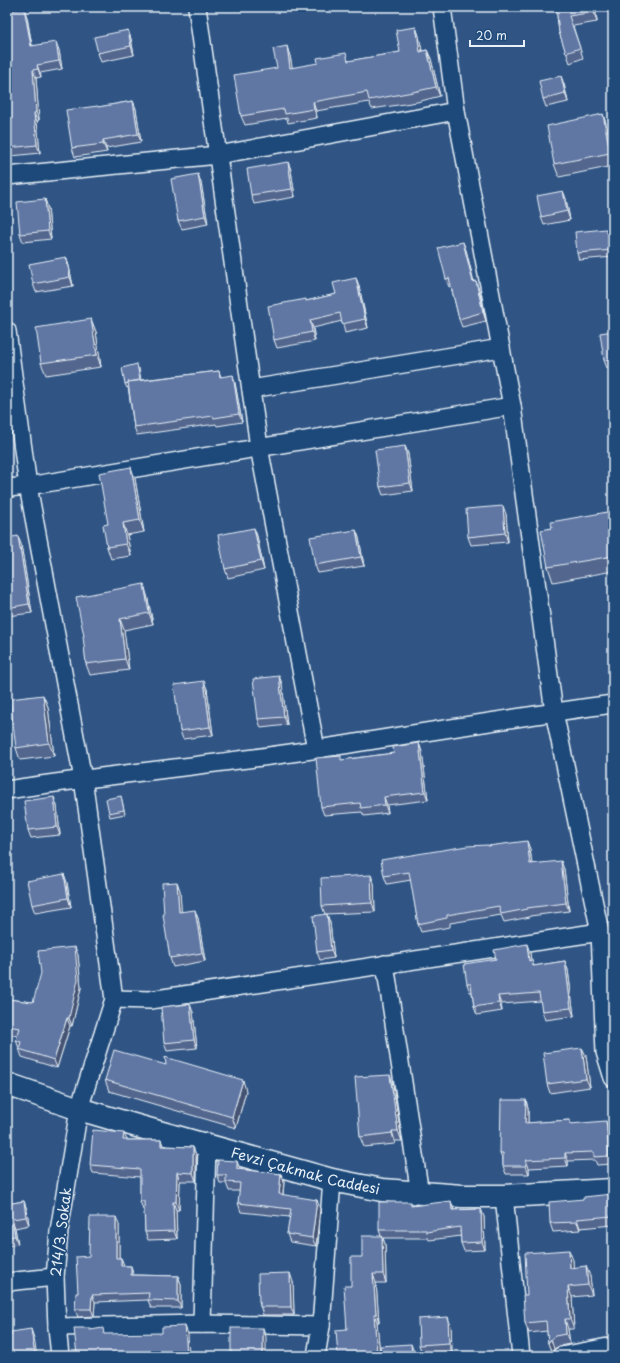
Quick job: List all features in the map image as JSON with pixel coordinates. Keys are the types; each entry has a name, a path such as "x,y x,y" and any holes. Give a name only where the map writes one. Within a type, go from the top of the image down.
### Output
{"main road":[{"name":"Fevzi Çakmak Caddesi","path":"7,1084 79,1109 332,1180 382,1190 462,1196 504,1196 613,1190"}],"street":[{"path":"197,7 259,447 316,749"},
{"path":"442,7 456,111 512,406 554,712 600,932 605,1052 613,1078"},
{"path":"7,176 218,155 456,111"},
{"path":"7,331 28,486 83,778 114,999 150,1000 600,932"},
{"path":"251,389 501,348"},
{"path":"7,488 28,486 512,406"},
{"path":"7,790 83,778 316,749 613,704"},
{"path":"385,964 420,1194"},
{"name":"214/3. Sokak","path":"60,1356 55,1277 59,1231 79,1109 114,999"},
{"path":"202,1324 207,1145"},
{"path":"316,1356 321,1326 332,1180"},
{"path":"504,1196 521,1356"},
{"path":"7,1282 55,1277"},
{"path":"57,1327 202,1324 321,1326"},
{"path":"561,1356 613,1346"}],"building":[{"path":"556,7 593,7 594,12 569,16 580,48 566,53 559,32"},
{"path":"24,8 31,46 56,42 59,61 37,65 38,69 33,70 36,112 34,113 37,145 8,148 7,11"},
{"path":"416,27 420,52 427,50 436,87 369,100 367,92 313,102 314,109 285,114 284,109 241,116 234,75 277,68 273,49 287,46 290,68 318,63 317,58 346,53 348,61 400,52 396,30"},
{"path":"128,30 131,46 98,53 94,37"},
{"path":"561,76 565,93 543,99 539,81"},
{"path":"133,101 138,134 103,140 103,144 72,148 66,110 98,107"},
{"path":"603,114 610,153 554,164 547,126"},
{"path":"288,162 292,189 251,195 247,169"},
{"path":"198,174 205,216 178,221 171,179"},
{"path":"563,191 567,211 541,217 537,196"},
{"path":"45,199 48,231 20,234 17,202"},
{"path":"606,229 607,233 613,232 613,250 577,253 575,232"},
{"path":"463,242 473,282 476,281 483,312 459,319 449,278 446,279 438,248"},
{"path":"66,257 70,277 33,284 29,264"},
{"path":"356,278 365,319 342,324 340,313 310,320 312,332 274,340 268,306 306,299 306,301 336,294 333,283"},
{"path":"91,319 97,355 41,363 36,328"},
{"path":"613,331 613,359 604,360 600,333"},
{"path":"137,364 140,380 125,384 122,368"},
{"path":"219,371 220,377 233,375 239,414 214,418 213,416 134,427 128,382"},
{"path":"405,446 410,483 380,487 375,450"},
{"path":"131,467 140,520 123,523 126,544 107,547 103,525 108,524 99,473"},
{"path":"503,506 505,533 468,537 466,509"},
{"path":"613,511 613,556 548,567 541,530 552,528 551,522"},
{"path":"254,528 261,561 225,569 218,535"},
{"path":"356,530 361,557 315,565 310,537"},
{"path":"18,536 29,604 7,608 7,538"},
{"path":"144,584 149,613 120,619 125,659 86,664 84,636 76,597"},
{"path":"279,676 284,717 258,719 253,679"},
{"path":"204,681 210,727 180,731 174,685"},
{"path":"43,695 49,743 16,748 10,699"},
{"path":"419,743 425,792 384,797 385,805 361,808 360,803 321,807 316,758 341,756 341,760 394,753 393,747"},
{"path":"121,796 124,810 109,813 106,799"},
{"path":"54,797 57,827 28,830 24,801"},
{"path":"527,841 530,864 561,861 566,903 527,908 501,914 499,906 447,915 447,918 418,924 409,872 384,876 381,860 467,846 488,846"},
{"path":"64,874 68,898 32,905 27,881"},
{"path":"371,875 372,903 322,906 321,878"},
{"path":"177,882 179,912 195,910 202,953 170,958 163,915 162,883"},
{"path":"327,914 331,950 317,952 313,916"},
{"path":"527,944 529,961 532,960 533,966 565,961 571,1008 542,1011 539,993 498,996 499,1003 474,1007 471,984 467,984 464,964 496,959 494,950"},
{"path":"75,947 78,980 69,1018 67,1018 54,1060 19,1049 21,1042 16,1040 20,1028 7,1026 7,999 33,1002 41,973 38,951"},
{"path":"190,1004 194,1040 164,1043 161,1007"},
{"path":"582,1048 586,1079 547,1084 543,1053"},
{"path":"114,1050 166,1065 165,1057 243,1080 232,1117 105,1080"},
{"path":"390,1075 398,1131 360,1137 355,1077"},
{"path":"501,1100 526,1100 525,1123 570,1120 570,1124 606,1121 609,1156 594,1157 594,1152 565,1153 565,1158 526,1160 526,1166 503,1166 503,1153 500,1153"},
{"path":"93,1130 124,1133 123,1140 161,1140 161,1146 193,1147 193,1173 177,1172 176,1202 173,1202 174,1231 145,1232 144,1201 140,1201 140,1169 90,1165"},
{"path":"218,1160 237,1161 237,1169 281,1174 279,1194 317,1200 312,1238 287,1234 291,1209 238,1203 240,1183 226,1182 226,1175 217,1175"},
{"path":"612,1194 613,1216 577,1219 577,1222 550,1223 549,1202 584,1199 584,1197"},
{"path":"24,1201 26,1217 12,1219 15,1236 7,1237 7,1204"},
{"path":"451,1201 452,1210 481,1209 482,1242 461,1243 460,1227 426,1232 426,1230 379,1230 379,1202 411,1202 411,1206"},
{"path":"90,1217 116,1217 116,1258 121,1258 121,1266 131,1266 131,1275 178,1276 178,1301 148,1300 149,1293 92,1295 91,1309 75,1309 76,1293 78,1293 76,1257 89,1256"},
{"path":"362,1236 382,1236 383,1274 373,1274 377,1354 338,1356 336,1330 347,1329 344,1286 351,1286 351,1257 362,1257"},
{"path":"569,1250 570,1268 586,1266 588,1285 568,1287 570,1319 565,1319 566,1334 555,1336 548,1343 546,1321 525,1323 523,1295 527,1295 525,1253"},
{"path":"290,1273 291,1307 260,1307 258,1274"},
{"path":"448,1317 449,1343 419,1345 418,1319"},
{"path":"185,1326 187,1356 77,1356 74,1328 90,1328 90,1330 103,1328 104,1334 162,1333 162,1327"},
{"path":"231,1328 263,1328 263,1356 231,1356"},
{"path":"31,1329 35,1356 7,1356 7,1336 11,1336 11,1332"},
{"path":"411,1344 412,1356 381,1356 380,1346"},
{"path":"549,1352 553,1356 546,1356"},
{"path":"578,1354 578,1356 567,1356"}]}
